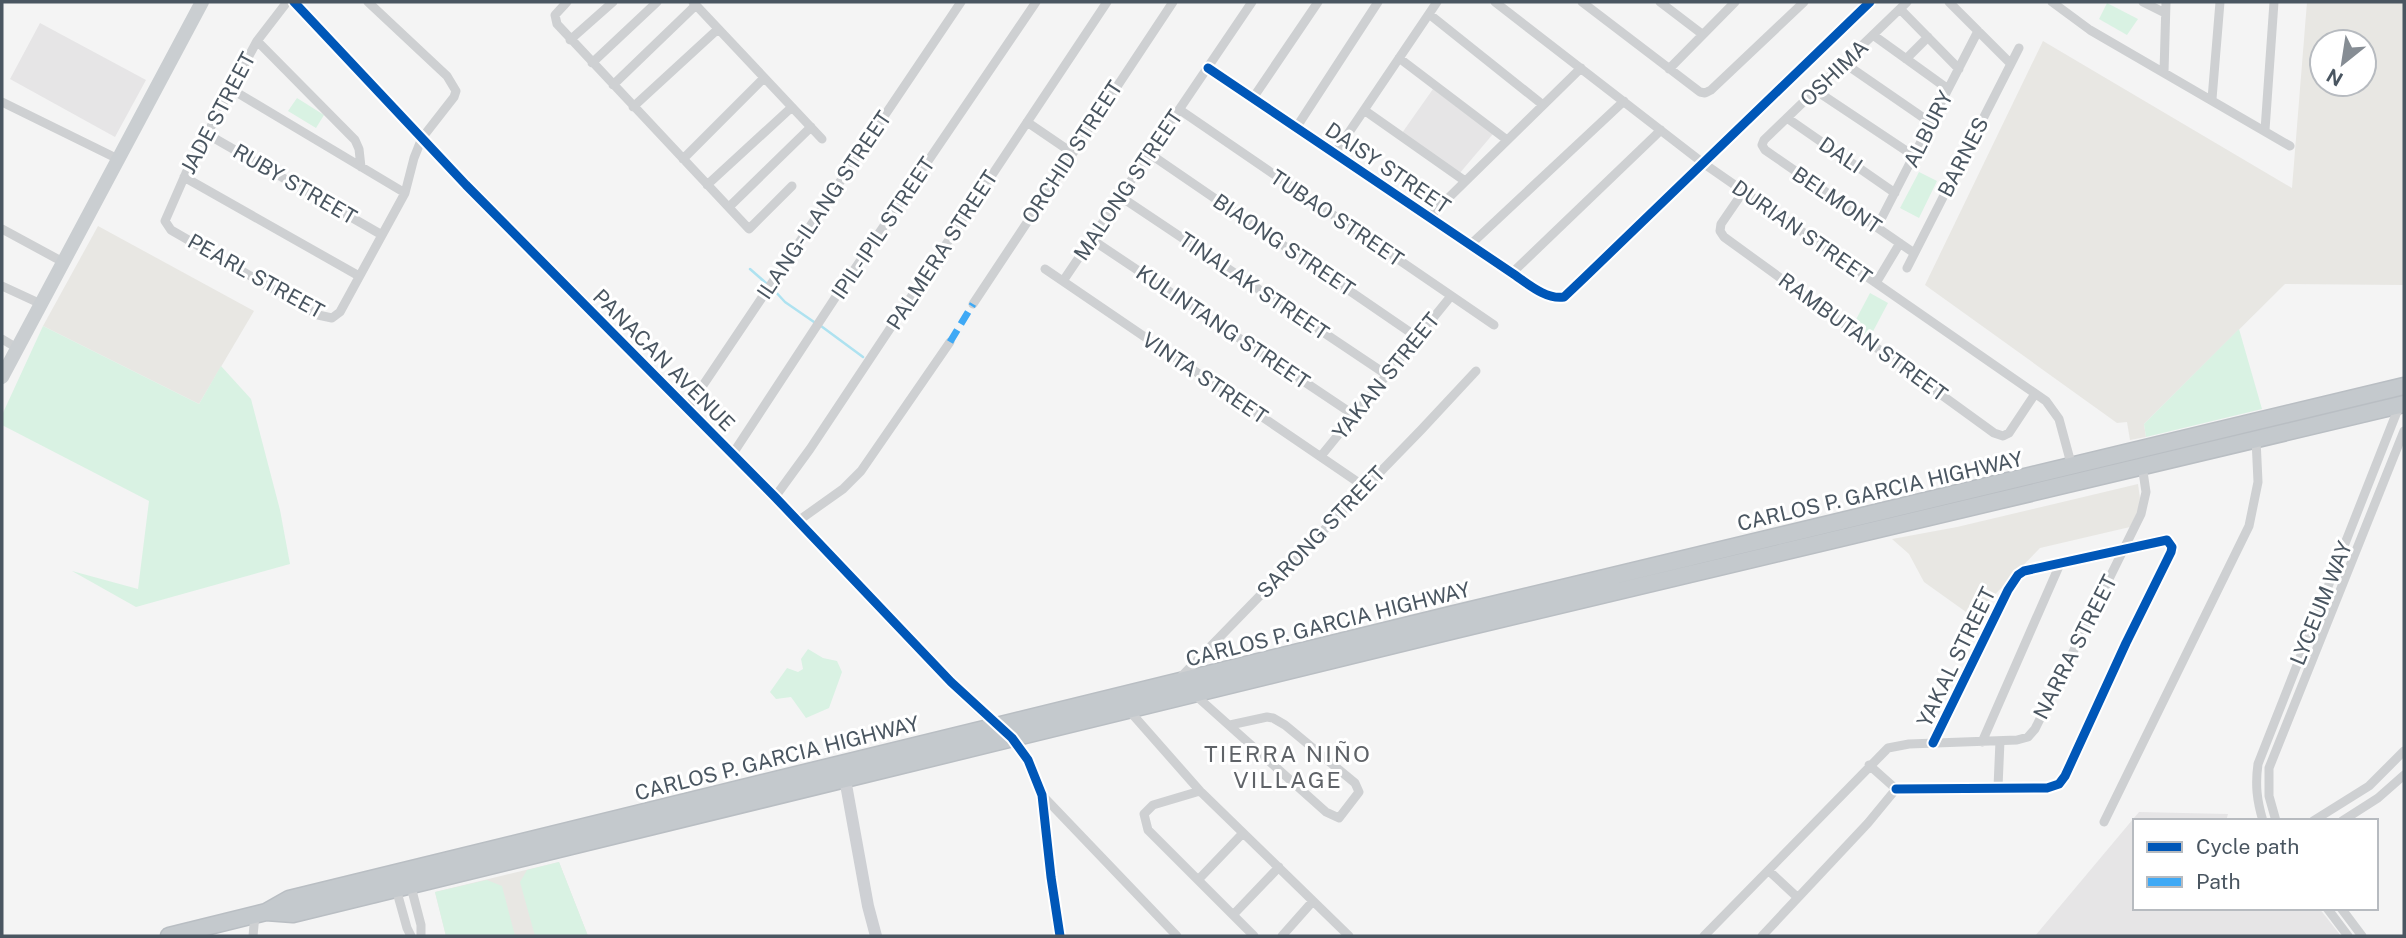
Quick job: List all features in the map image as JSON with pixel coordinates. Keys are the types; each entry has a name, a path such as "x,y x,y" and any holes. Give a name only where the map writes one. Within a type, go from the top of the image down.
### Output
{"highway":[{"name":"CARLOS P. GARCIA HIGHWAY","path":"766,790 845,779 997,726 1183,691 2297,421 2400,387"},
{"name":"CARLOS P. GARCIA HIGHWAY","path":"2141,459 2256,439 2297,421 2402,405"},
{"name":"CARLOS P. GARCIA HIGHWAY","path":"169,936 260,913 289,899 402,879 922,752 1012,738 1124,703"}],"main road":[{"path":"2,377 202,2"},
{"path":"845,779 876,936"}],"street":[{"name":"JADE STREET","path":"171,229 166,225 166,215 184,177 257,41 287,2"},
{"name":"PANACAN AVENUE","path":"294,2 422,138 775,497 951,682 1012,738"},
{"path":"184,177 359,276 405,193 422,138 456,91 453,84 368,2"},
{"path":"570,40 613,2"},
{"path":"592,62 657,2"},
{"name":"ILANG-ILANG STREET","path":"687,409 961,2"},
{"name":"IPIL-IPIL STREET","path":"732,455 1036,2"},
{"name":"PALMERA STREET","path":"775,497 810,449 1107,2"},
{"name":"ORCHID STREET","path":"974,304 1071,152 1172,2"},
{"name":"MALONG STREET","path":"1063,281 1252,2"},
{"path":"1253,98 1318,2"},
{"path":"1296,128 1378,2"},
{"path":"1335,153 1437,2"},
{"name":"DURIAN STREET","path":"1496,2 1703,163 2035,394 2053,409 2059,418 2074,475"},
{"path":"1582,2 1700,92 1705,93 1804,2"},
{"path":"1669,69 1735,2"},
{"path":"1703,163 1870,2"},
{"path":"1949,2 2010,63"},
{"path":"2053,2 2090,30 2290,146"},
{"path":"2143,2 2165,13"},
{"path":"2164,72 2166,2"},
{"path":"2211,99 2220,2"},
{"path":"2265,130 2274,2"},
{"path":"560,4 555,19 570,40 749,229 792,186"},
{"path":"612,85 695,4 822,139"},
{"path":"1666,4 1702,34"},
{"path":"1903,5 1928,37 1959,69"},
{"name":"OSHIMA","path":"1762,145 1764,140 1903,5"},
{"path":"1429,14 1543,105"},
{"path":"633,107 719,29"},
{"name":"ALBURY","path":"1877,227 1978,31"},
{"path":"1873,35 1948,89"},
{"path":"1906,59 1928,37"},
{"path":"257,41 355,140 361,167"},
{"name":"BARNES","path":"1908,268 2010,63 2020,48"},
{"path":"1399,58 1507,140"},
{"path":"1844,63 1931,123"},
{"name":"DAISY STREET","path":"1208,68 1549,296 1564,297 1703,163"},
{"path":"1429,216 1581,68"},
{"path":"683,159 764,78"},
{"path":"231,89 405,193"},
{"path":"1815,90 1914,156"},
{"path":"1471,245 1624,101"},
{"path":"2,102 118,159"},
{"path":"707,185 792,107"},
{"name":"TUBAO STREET","path":"1180,110 1494,325"},
{"path":"1364,110 1465,181"},
{"name":"DALI","path":"1787,118 1895,192"},
{"path":"1027,122 1071,152"},
{"path":"729,207 811,127"},
{"path":"1512,273 1661,130"},
{"name":"RUBY STREET","path":"207,134 382,235"},
{"name":"BELMONT","path":"1762,145 1765,150 1914,253"},
{"name":"BIAONG STREET","path":"1150,154 1418,337"},
{"name":"RAMBUTAN STREET","path":"1744,192 1721,224 1720,231 1724,237 1994,433 2003,436 2009,433 2035,394"},
{"name":"TINALAK STREET","path":"1121,197 1387,374"},
{"path":"2,229 63,262"},
{"name":"PEARL STREET","path":"171,229 318,315 332,318 340,312 359,276"},
{"name":"KULINTANG STREET","path":"1091,239 1354,415"},
{"path":"1876,283 1900,243"},
{"name":"VINTA STREET","path":"1045,269 1365,487"},
{"path":"2,286 41,304"},
{"name":"YAKAN STREET","path":"1321,456 1451,296"},
{"path":"2,340 17,348"},
{"path":"798,521 844,489 861,471 950,342"},
{"name":"SARONG STREET","path":"1183,691 1365,487 1476,371"},
{"path":"2400,387 2402,405"},
{"name":"LYCEUM WAY","path":"2262,819 2255,780 2258,764 2402,405"},
{"name":"LYCEUM WAY","path":"2275,819 2269,796 2269,768 2404,431"},
{"path":"2104,822 2249,526 2258,482 2256,439"},
{"path":"2382,452 2394,456"},
{"name":"NARRA STREET","path":"1704,936 1888,748 1896,745 2022,740 2032,733 2144,505 2146,482 2141,459"},
{"name":"YAKAL STREET","path":"1933,743 2013,582 2024,571 2167,540 2172,547 2171,552 2065,776 2059,784 2047,788 1998,787"},
{"path":"1982,742 2060,564"},
{"path":"1183,691 1230,725 1331,815 1339,818 1357,796 1359,792 1355,783 1285,725 1267,717 1230,725"},
{"path":"1124,703 1200,791 1349,936"},
{"path":"1012,738 1028,760 1042,795 1060,936"},
{"path":"1869,765 1896,789 1998,787 2000,741"},
{"path":"2316,819 2369,786 2404,751"},
{"path":"2345,819 2378,798 2404,775"},
{"path":"1762,936 1868,823 1896,789"},
{"path":"1200,791 1153,805 1144,818 1148,830 1254,936"},
{"path":"1042,795 1177,936"},
{"path":"1198,880 1243,833"},
{"path":"1233,915 1279,867"},
{"path":"1769,871 1797,897"},
{"path":"402,879 418,914 421,936"},
{"path":"402,879 404,917 411,936"},
{"path":"1282,936 1313,901"},
{"path":"2328,910 2348,936"},
{"path":"2342,910 2362,936"},
{"path":"253,936 260,913"},
{"path":"404,917 418,914"}],"shaded area":[{"path":"2307,2 2404,2 2404,285 2285,284 2144,424 2146,437 2130,440 2127,422 2117,423 1925,285 2043,41 2292,188"},
{"path":"40,23 146,80 115,137 10,79"},
{"path":"1433,89 1493,134 1459,174 1402,133"},
{"path":"98,226 254,311 199,404 43,326"},
{"path":"2138,484 2139,508 2130,527 2040,548 1973,617 1924,582 1909,554 1892,539 1957,527"},
{"path":"2139,812 2228,814 2227,819 2133,819"},
{"path":"2133,819 2133,910 2321,910 2341,936 2035,936"},
{"path":"559,862 588,936 446,936 435,892"}],"green space":[{"path":"2107,3 2138,19 2127,35 2099,19"},
{"path":"297,98 324,115 316,128 288,111"},
{"path":"1919,172 1937,181 1919,218 1900,208"},
{"path":"1870,293 1888,303 1870,337 1852,327"},
{"path":"43,326 199,404 221,366 251,399 280,510 290,564 136,607 72,571 138,589 149,501 2,425 2,415"},
{"path":"2239,329 2262,409 2146,437 2144,424"},
{"path":"808,649 823,658 837,661 842,672 829,708 806,718 791,697 776,699 770,692 787,668 798,672 803,669 801,659"},
{"path":"559,862 588,936 535,936 520,882 527,870"},
{"path":"487,880 502,886 515,936 446,936 435,892"}],"waterway":[{"path":"750,269 766,283"},
{"path":"773,289 785,302 814,322"},
{"path":"821,326 863,357"}],"marked path":[{"path":"950,342 973,304"}],"cycle path":[{"path":"294,2 466,185 775,497 951,682 1012,738 1028,760 1042,795 1060,936"},
{"path":"1208,68 1530,286 1550,296 1564,297 1870,2"},
{"path":"1896,789 2047,788 2059,784 2171,552 2172,547 2167,540 2024,571 2018,575 2008,590 1933,743"}],"district":[{"name":"TIERRA NIÑO VILLAGE","path":"1288,766"}]}
